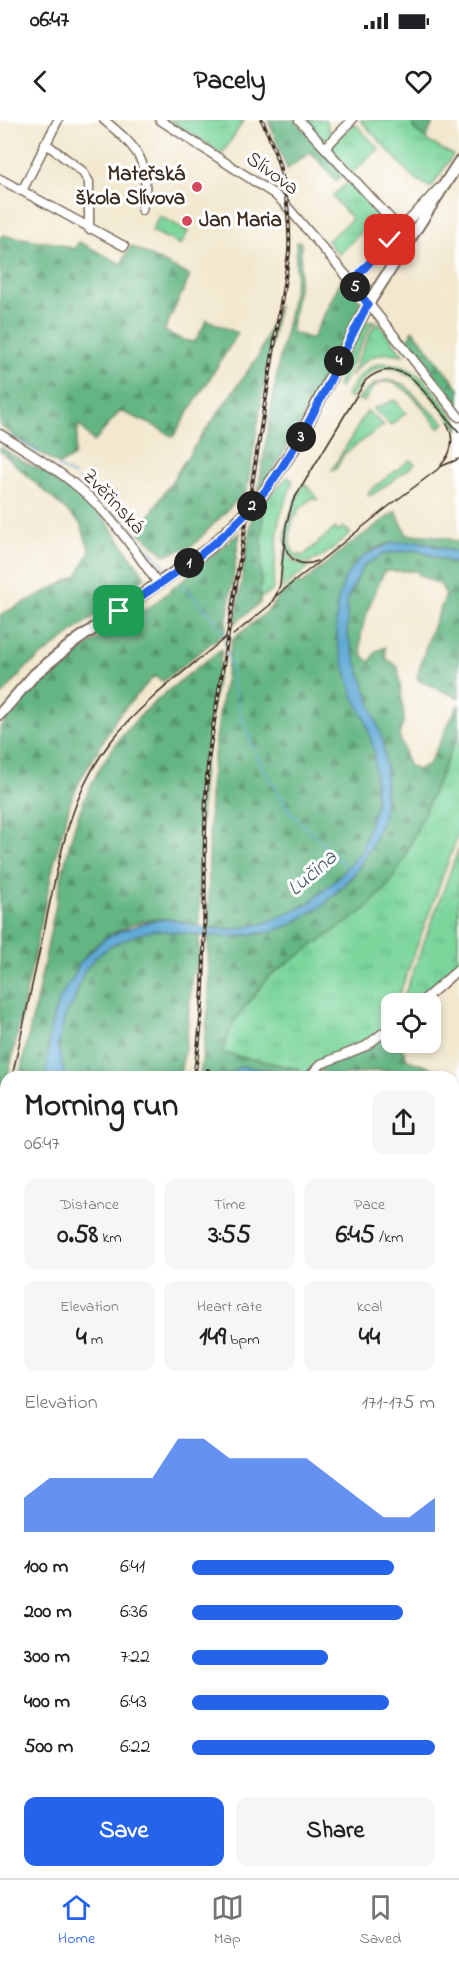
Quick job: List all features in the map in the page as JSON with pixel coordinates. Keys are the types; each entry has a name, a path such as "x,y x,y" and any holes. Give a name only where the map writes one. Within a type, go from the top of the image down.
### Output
{"main road":[{"path":"0,714 35,674 73,643 211,547 258,501 297,444 368,304 459,162"}],"street":[{"path":"22,191 58,120"},
{"path":"104,120 127,139 142,163 147,189 142,210"},
{"name":"Slívova","path":"160,120 280,199 459,417"},
{"path":"299,120 400,229"},
{"path":"325,148 352,120"},
{"path":"45,142 82,171 89,182 89,229"},
{"path":"0,179 124,246"},
{"path":"351,283 447,180"},
{"name":"Zvěřinská","path":"0,434 73,482 87,495 109,517 159,585"},
{"path":"432,993 459,969"},
{"path":"315,1071 321,1064 366,1046 381,1034"}],"green space":[{"path":"169,120 244,120 222,154"},
{"path":"268,120 295,120 344,174 336,181 311,152 287,169"},
{"path":"302,120 326,120 329,130 335,136 325,144"},
{"path":"360,120 415,120 413,128 429,142 453,155 431,188 414,178"},
{"path":"415,120 434,120 426,139 413,127"},
{"path":"354,123 379,149 352,173 329,148"},
{"path":"351,180 393,226 392,232 386,234 364,229 339,255 327,241 352,219 332,196"},
{"path":"159,216 188,231 181,245 152,231"},
{"path":"2,235 59,244 74,249 79,242 121,264 131,246 190,276 164,331 183,340 195,342 207,320 238,333 173,437 153,425 120,411 94,442 79,424 74,456 59,465 0,426 0,239"},
{"path":"296,242 301,242 300,275 291,332 312,339 342,278 361,302 360,309 300,425 258,491 296,275"},
{"path":"278,304 247,490 192,546 165,555 139,532 192,450 259,355"},
{"path":"368,321 375,321 370,326 340,388 337,386 349,352"},
{"path":"378,322 403,355 380,354 361,364 350,377 372,329"},
{"path":"413,330 459,388 459,404 407,341"},
{"path":"382,363 396,364 418,375 459,424 459,429 417,381 404,372 390,367 377,369 362,380 351,399 346,396 361,375"},
{"path":"386,380 404,384 445,423 439,428 411,394 392,383 383,382 374,387 364,402 357,399 373,385"},
{"path":"395,400 406,413 391,425 373,409"},
{"path":"367,411 384,425 344,454 336,469 332,470"},
{"path":"0,447 24,462 62,480 104,518 145,577 27,667 0,697 0,615 77,576 90,551 80,523 0,451"},
{"path":"410,460 415,464 369,496 368,492"},
{"path":"288,477 293,481 279,520 273,589 260,598 263,510 257,508"},
{"path":"304,483 318,499 312,498 297,511 298,515 294,515 290,531 293,552 302,557 335,528 338,532 343,527 351,533 323,556 307,562 294,558 288,551 286,542 288,521"},
{"path":"257,508 263,509 260,603 235,623 252,514"},
{"path":"396,511 407,535 433,536 459,542 459,553 426,542 391,543 378,547 358,561 343,582 337,633 338,645 354,698 365,719 374,751 376,804 361,851 339,877 308,904 268,922 238,929 208,928 210,786 232,640 268,611 295,583 302,584 345,548"},
{"path":"240,532 225,632 163,681 154,676 117,717 80,780 70,803 53,867 9,1071 0,1071 0,727 42,679 85,647 153,605"},
{"path":"414,550 459,565 459,698 418,680 417,677 429,637 446,595 441,585 418,574 419,571 384,571 365,619 361,645 363,655 370,662 376,651 385,647 386,658 398,667 404,719 399,735 408,765 417,770 429,764 459,703 459,732 405,857 390,883 366,909 269,976 233,1023 222,1053 299,1069 300,1071 253,1068 236,1071 201,1071 209,1003 208,938 214,935 228,937 261,934 290,925 314,911 349,881 376,837 385,808 384,746 347,634 346,602 364,565 386,553"},
{"path":"284,551 295,563 310,566 282,588 281,587"},
{"path":"222,650 202,786 199,925 167,919 144,921 120,930 98,943 81,962 56,1008 52,1021 47,1071 20,1071 65,864 78,815 99,770 113,748 136,720 163,695"},
{"path":"459,732 459,832 400,993 381,993 381,1029 363,1042 323,1058 309,1071 300,1071 299,1069 221,1053 233,1023 269,976 366,909 390,883 405,857"},
{"path":"459,848 458,964 452,972 425,993 405,993"},
{"path":"154,930 199,936 199,960 192,976 186,1045 180,1071 64,1071 59,1038 63,1022 75,998 84,971 105,949 134,935"},
{"path":"381,1034 381,1053 404,1053 408,1060 440,1071 320,1071 314,1069 347,1054"}],"water":[{"path":"418,541 459,553 459,565 417,550 386,553 364,565 347,599 347,634 383,741 386,769 384,814 373,843 356,872 325,904 290,925 270,932 228,937 214,935 207,938 194,934 154,930 111,946 96,957 84,971 73,1003 66,1012 58,1046 64,1071 46,1071 50,1029 57,1005 67,985 73,979 80,962 104,939 151,921 169,919 211,929 238,929 268,922 308,904 339,877 361,851 376,804 374,751 365,719 354,698 338,645 336,621 338,598 346,576 358,561 367,554 391,543"},
{"path":"244,1067 270,1071 235,1071 237,1068"}],"waterway":[{"path":"11,436 38,453"},
{"path":"59,467 75,476"},
{"path":"78,479 96,493 166,567"},
{"name":"Lučina","path":"182,584 216,620 223,633 241,716 260,763 291,813 348,868"}],"tram line":[{"path":"233,635 270,605 276,595 280,585 286,525 293,501 366,380 378,373 390,370 408,376 459,432"},
{"path":"441,465 452,445 447,424"},
{"path":"276,596 442,466 459,459"},
{"path":"285,543 289,554 296,561 306,564 317,561"},
{"path":"13,1071 61,853 85,783 97,761 124,725 166,686 226,637"}],"railway":[{"path":"195,1071 203,996 205,834 209,753 289,253 284,185 275,152 262,120"}],"place":[{"name":"Mateřská škola Slívova","path":"197,187"},
{"name":"Jan Maria","path":"187,221"}],"route":[{"path":"119,611 211,547 258,501 286,463 368,304 351,283 390,240"}]}
